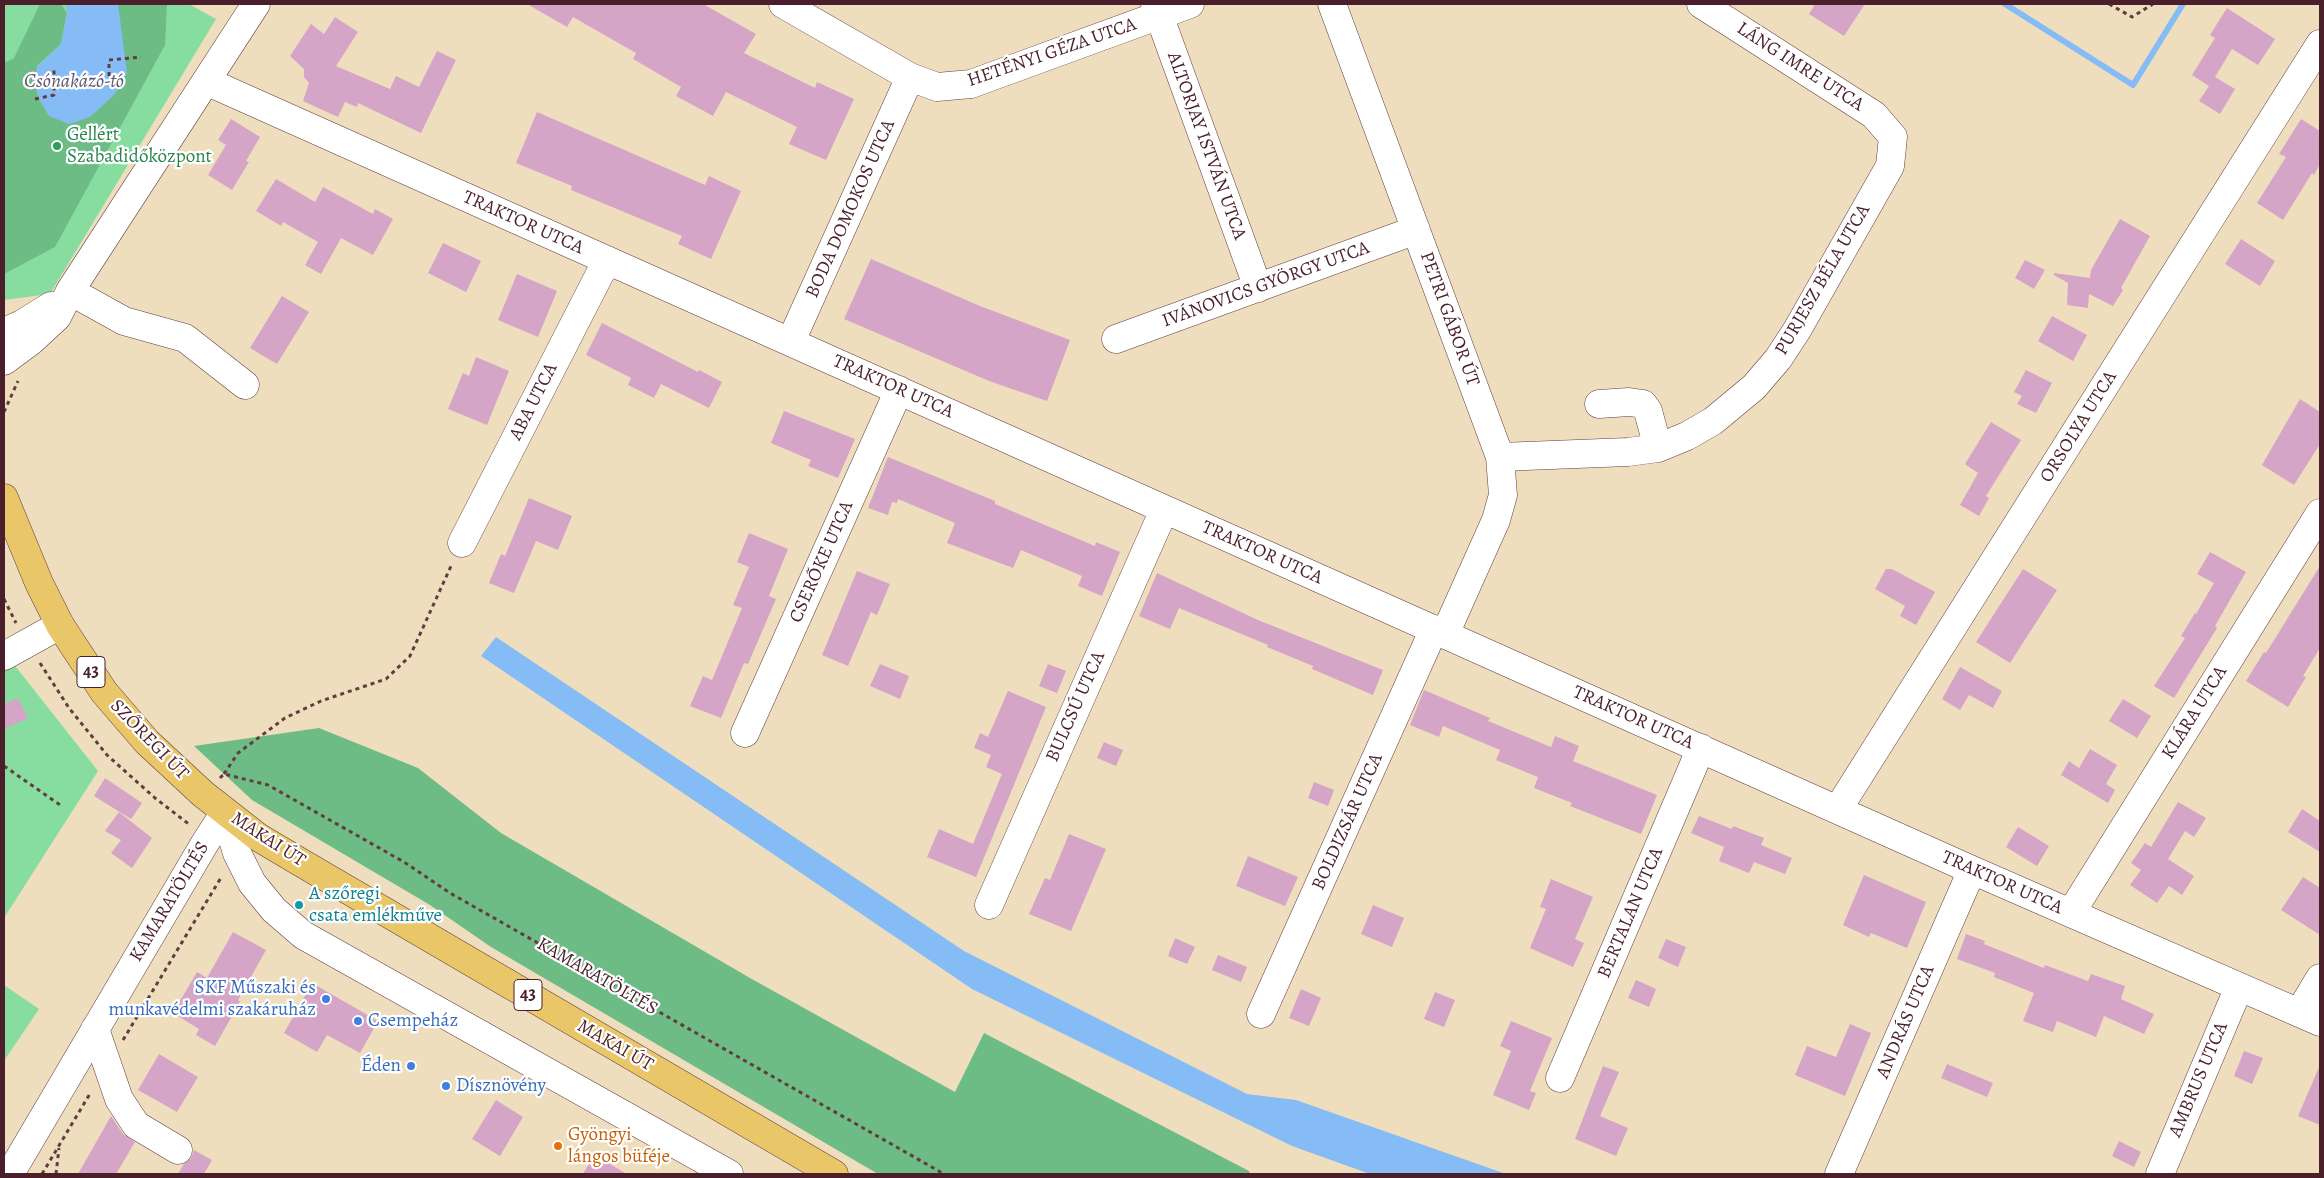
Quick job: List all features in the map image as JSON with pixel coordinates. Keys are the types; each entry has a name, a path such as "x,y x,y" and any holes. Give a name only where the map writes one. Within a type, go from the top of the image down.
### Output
{"main road":[{"name":"SZŐREGI ÚT","path":"4,498 39,583 60,625 104,692 147,742 174,769 225,812"},
{"name":"MAKAI ÚT","path":"225,812 258,837 300,862 834,1174"}],"street":[{"path":"4,361 31,341 57,316 70,291 256,4"},
{"name":"HETÉNYI GÉZA UTCA","path":"782,4 910,77 937,87 971,84 1157,9 1190,4"},
{"name":"PETRI GÁBOR ÚT","path":"1332,4 1500,457 1502,495 1496,520 1439,632"},
{"name":"LÁNG IMRE UTCA","path":"1701,4 1874,115 1893,138"},
{"name":"ALTORJAY ISTVÁN UTCA","path":"1157,9 1258,288"},
{"name":"ORSOLYA UTCA","path":"1838,810 2320,44"},
{"name":"BODA DOMOKOS UTCA","path":"791,342 910,77"},
{"name":"TRAKTOR UTCA","path":"206,81 1164,510 2309,1018"},
{"name":"PURJESZ BÉLA UTCA","path":"1500,457 1628,452 1658,448 1687,436 1713,421 1754,387 1778,358 1797,330 1890,166 1893,138"},
{"name":"IVÁNOVICS GYÖRGY UTCA","path":"1116,339 1416,230"},
{"name":"ABA UTCA","path":"462,543 607,260"},
{"path":"4,332 46,310 70,291"},
{"path":"70,291 124,321 185,338 245,386"},
{"name":"CSERŐKE UTCA","path":"745,733 899,390"},
{"path":"1599,404 1629,402 1643,404 1648,411 1658,448"},
{"name":"BULCSÚ UTCA","path":"989,905 1164,510"},
{"name":"KLÁRA UTCA","path":"2071,913 2320,513"},
{"path":"4,656 60,625"},
{"name":"BOLDIZSÁR UTCA","path":"1261,1014 1439,632"},
{"name":"BERTALAN UTCA","path":"1560,1078 1701,748"},
{"name":"KAMARATÖLTÉS","path":"10,1174 225,812"},
{"name":"MAKAI ÚT","path":"225,812 236,853 252,884 268,904 303,935 729,1174"},
{"name":"ANDRÁS UTCA","path":"1840,1174 1972,870"},
{"path":"2309,1018 2320,978"},
{"name":"AMBRUS UTCA","path":"2160,1174 2239,986"},
{"path":"96,1029 119,1099 136,1125 178,1150"}],"path":[{"path":"2110,4 2132,17 2153,4"},
{"path":"109,76 109,60 141,57"},
{"path":"35,99 54,95 54,67"},
{"path":"224,774 238,753 285,718 321,701 386,679 410,656 462,543"},
{"path":"4,599 28,643 69,708 107,755 155,798 209,837"},
{"path":"4,766 63,807"},
{"name":"KAMARATÖLTÉS","path":"251,781 268,785 404,862 458,898 944,1174"},
{"path":"42,1174 236,853"},
{"path":"56,1174 59,1146"}],"green space":[{"name":"Gellért Szabadidőközpont","path":"4,4 189,4 216,19 50,294 4,300"},
{"name":"Gellért Szabadidőközpont","path":"40,4 61,4 67,13 61,44 37,66 35,84 39,99 118,12 118,4 167,4 165,45 55,247 4,274 4,63 14,58"},
{"path":"4,641 16,667 98,771 4,918"},
{"path":"319,728 418,768 501,833 750,978 955,1092 984,1033 1249,1171 1250,1174 878,1174 491,947 430,905 252,800 194,746"},
{"path":"4,985 39,1009 4,1061"}],"water":[{"name":"Csónakázó-tó","path":"66,4 118,4 127,73 114,95 90,117 69,124 49,116 39,99 35,84 37,67 61,44 67,13"},
{"path":"496,637 964,951 1247,1094 1296,1100 1506,1174 1370,1174 1292,1146 972,989 481,656"}],"building":[{"path":"527,4 703,4 756,34 744,53 815,88 817,82 854,99 826,160 789,144 797,127 726,92 713,116 676,96 681,87 633,59 636,53 573,17 567,27"},
{"path":"1815,4 1865,4 1844,36 1809,14"},
{"path":"2227,8 2275,39 2258,65 2232,49 2215,77 2235,89 2220,114 2199,101 2209,86 2192,75 2215,38 2210,35"},
{"path":"335,17 358,32 336,66 390,89 396,76 419,87 437,51 456,60 421,133 358,103 357,107 345,102 338,117 303,101 309,83 304,77 304,69 290,56 311,24 324,34"},
{"path":"537,112 705,185 709,176 741,191 711,259 678,244 682,236 571,190 572,186 516,163"},
{"path":"231,119 260,137 246,161 249,162 232,190 208,175 226,145 218,140"},
{"path":"2301,119 2320,131 2320,164 2314,175 2312,173 2283,220 2257,203 2286,157 2279,154"},
{"path":"276,179 315,202 323,187 373,214 375,209 393,219 373,255 341,238 321,274 305,265 318,242 283,222 281,226 256,211"},
{"path":"2120,219 2150,236 2121,288 2123,290 2113,306 2089,294 2088,308 2067,305 2068,283 2054,275 2054,273 2090,278 2091,270"},
{"path":"2241,239 2275,261 2260,286 2225,264"},
{"path":"443,243 481,261 466,292 428,273"},
{"path":"871,259 980,306 1070,340 1047,401 989,381 844,319"},
{"path":"2025,260 2045,270 2034,289 2015,278"},
{"path":"517,274 557,291 538,337 498,320"},
{"path":"282,296 309,312 277,364 250,348"},
{"path":"2052,316 2087,335 2073,361 2038,341"},
{"path":"602,323 698,372 699,370 722,382 709,408 661,384 654,398 628,385 631,378 586,355"},
{"path":"476,357 509,371 487,425 448,409 463,373 469,376"},
{"path":"2026,370 2052,383 2036,413 2017,404 2022,396 2014,392"},
{"path":"2300,399 2320,412 2320,444 2294,485 2262,465"},
{"path":"784,411 855,439 838,478 808,466 811,460 771,443"},
{"path":"1991,422 2021,440 1986,496 1989,498 1979,516 1960,505 1978,473 1965,464"},
{"path":"888,457 995,501 995,504 1095,546 1096,542 1120,552 1102,596 1078,586 1082,576 1021,550 1013,568 947,543 955,523 898,499 897,503 892,502 888,515 868,508"},
{"path":"529,498 572,516 558,550 536,541 514,593 489,583 501,554 505,556"},
{"path":"749,533 788,549 769,596 776,599 748,664 744,663 721,718 690,706 703,676 712,680 742,608 733,605 749,567 737,562"},
{"path":"2210,552 2246,572 2215,626 2217,628 2174,698 2154,686 2185,638 2181,636 2214,583 2197,574"},
{"path":"2320,566 2320,648 2303,676 2306,677 2288,707 2246,681 2264,652 2266,653"},
{"path":"1886,569 1892,569 1935,592 1916,625 1900,616 1905,606 1875,589"},
{"path":"2023,569 2057,590 2010,663 1976,642"},
{"path":"857,571 890,584 877,615 871,612 848,666 822,655"},
{"path":"1157,573 1258,620 1383,670 1373,695 1312,669 1313,666 1267,647 1268,645 1179,608 1170,629 1139,616"},
{"path":"880,664 909,676 900,699 870,686"},
{"path":"1048,664 1066,671 1057,693 1039,686"},
{"path":"1960,667 2002,691 1993,708 1969,695 1960,710 1942,699"},
{"path":"1424,690 1490,718 1488,721 1551,747 1555,736 1579,746 1573,761 1657,795 1641,834 1570,806 1572,803 1534,788 1538,777 1496,760 1500,750 1443,726 1439,737 1410,725"},
{"path":"1008,691 1046,707 976,877 927,857 939,829 973,844 1002,774 986,767 991,755 974,748 980,733 988,737"},
{"path":"18,698 28,718 4,729 4,704"},
{"path":"2123,699 2151,716 2137,738 2109,721"},
{"path":"1104,742 1123,750 1116,766 1097,758"},
{"path":"2090,749 2117,765 2106,784 2115,790 2108,803 2061,775 2069,761 2079,768"},
{"path":"105,778 142,803 131,819 94,796"},
{"path":"1314,782 1334,790 1328,806 1308,798"},
{"path":"2178,802 2206,818 2194,837 2185,831 2168,859 2194,876 2182,895 2169,886 2157,903 2130,885 2141,870 2131,863 2145,843 2151,847"},
{"path":"2302,809 2320,821 2320,852 2288,832"},
{"path":"119,812 152,838 132,868 111,853 121,840 105,831"},
{"path":"1699,816 1732,829 1733,826 1764,838 1761,845 1792,858 1785,874 1754,862 1749,873 1719,861 1724,847 1691,833"},
{"path":"2018,827 2049,846 2037,866 2006,847"},
{"path":"1069,834 1106,849 1071,931 1029,914 1045,878 1050,880"},
{"path":"1248,856 1298,877 1285,906 1236,886"},
{"path":"1864,875 1926,902 1907,948 1871,933 1869,937 1843,925"},
{"path":"2303,877 2320,888 2320,935 2281,910"},
{"path":"1551,879 1593,897 1575,939 1584,943 1573,967 1530,948 1546,909 1540,907"},
{"path":"1373,905 1404,918 1392,947 1361,934"},
{"path":"233,932 266,950 215,1046 196,1035 199,1029 173,1013 197,972 207,978"},
{"path":"1966,934 1985,941 1984,944 2044,968 2045,965 2088,981 2091,974 2125,986 2121,999 2154,1014 2144,1034 2104,1016 2096,1037 2057,1021 2053,1032 2023,1021 2034,993 1994,977 1995,973 1957,959"},
{"path":"1175,938 1195,947 1187,964 1168,956"},
{"path":"1666,939 1686,947 1678,967 1658,958"},
{"path":"1218,955 1247,967 1241,982 1212,970"},
{"path":"1636,980 1656,989 1649,1007 1628,998"},
{"path":"312,983 378,1021 360,1053 327,1035 317,1052 284,1033"},
{"path":"1301,989 1321,998 1309,1026 1289,1018"},
{"path":"1435,992 1455,1000 1444,1027 1424,1019"},
{"path":"1511,1021 1552,1038 1530,1091 1536,1093 1529,1110 1493,1095 1511,1051 1500,1046"},
{"path":"1850,1024 1871,1033 1845,1096 1795,1075 1807,1046 1836,1057"},
{"path":"2244,1051 2263,1058 2252,1084 2234,1076"},
{"path":"159,1054 198,1077 177,1112 138,1090"},
{"path":"1947,1064 1993,1083 1987,1097 1941,1078"},
{"path":"2320,1065 2320,1125 2298,1116"},
{"path":"1603,1066 1619,1072 1600,1116 1628,1128 1616,1156 1575,1139"},
{"path":"496,1100 523,1117 500,1156 472,1139"},
{"path":"111,1116 123,1134 135,1142 116,1174 78,1174"},
{"path":"2119,1141 2141,1152 2134,1167 2112,1156"},
{"path":"194,1150 212,1160 204,1174 178,1174 184,1164 191,1158"},
{"path":"594,1155 627,1174 583,1174"}],"waterway":[{"path":"2005,4 2133,85 2183,4"}],"place":[{"name":"Gellért Szabadidőközpont","path":"57,146"},
{"name":"A szőregi csata emlékműve","path":"299,905"},
{"name":"SKF Műszaki és munkavédelmi szakáruház","path":"326,999"},
{"name":"Csempeház","path":"358,1021"},
{"name":"Éden","path":"411,1066"},
{"name":"Dísznövény","path":"446,1086"},
{"name":"Gyöngyi lángos büféje","path":"558,1146"}]}
